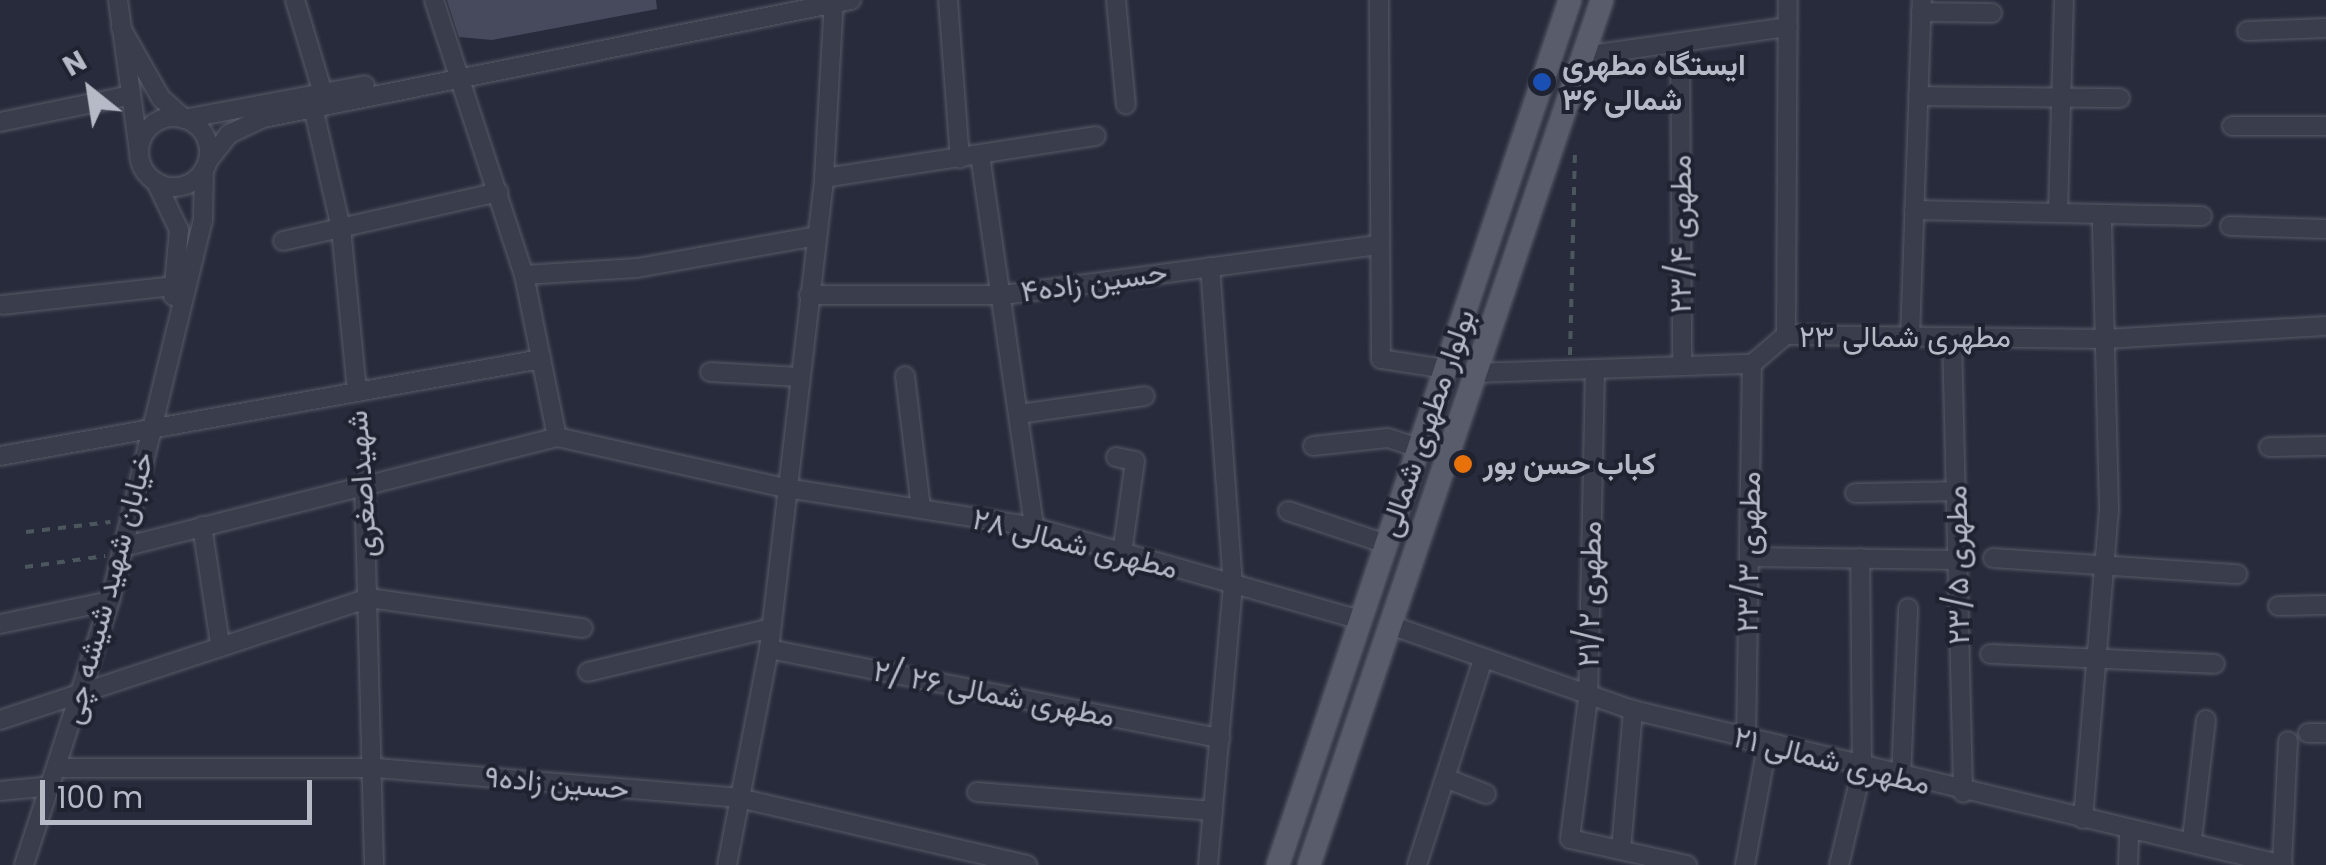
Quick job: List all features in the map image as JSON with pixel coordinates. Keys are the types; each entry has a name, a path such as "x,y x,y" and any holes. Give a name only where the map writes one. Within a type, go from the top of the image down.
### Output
{"main road":[{"name":"بولوار مطهری شمالی","path":"1278,865 1570,0"},
{"name":"بولوار مطهری شمالی","path":"1309,865 1602,0"},
{"path":"1514,165 1543,173"}],"street":[{"path":"118,0 127,96 140,151 156,182 182,186 244,125 317,98"},
{"name":"شهیداصغری","path":"295,0 342,228 356,391"},
{"path":"122,551 364,481 558,438 524,275 434,0"},
{"path":"948,0 960,158"},
{"path":"1116,0 1126,106"},
{"path":"1379,0 1381,360 1445,369"},
{"path":"1786,335 1788,0"},
{"path":"2058,213 2064,0"},
{"path":"140,151 150,127 184,119 460,73 840,1 824,178 769,649 727,865"},
{"path":"1910,337 1921,6 1992,13"},
{"path":"1583,56 1788,27"},
{"path":"121,28 161,98 205,135 206,166"},
{"path":"2247,30 2326,28"},
{"name":"مطهری ۲۳/۴","path":"1680,42 1682,366"},
{"path":"0,122 127,96"},
{"path":"1918,96 2120,98"},
{"path":"2232,126 2326,126"},
{"path":"824,178 1096,136"},
{"path":"980,155 1034,528"},
{"name":"خیابان شهید شیشه چی","path":"24,865 110,601 202,220 206,166"},
{"name":"خیابان شهید شیشه چی","path":"156,182 179,230 164,366"},
{"path":"284,241 498,192"},
{"path":"1914,210 2202,216"},
{"path":"2083,819 2107,569 2102,214"},
{"path":"2230,226 2326,229"},
{"path":"524,275 637,268 816,236"},
{"name":"حسین زاده۴","path":"809,294 1003,294 1378,245"},
{"path":"1208,865 1233,586 1210,267"},
{"path":"2,304 174,286"},
{"name":"مطهری شمالی ۲۳","path":"1752,364 1786,335 2105,339 2326,326"},
{"name":"مطهری ۲۳/۵","path":"1952,338 1963,793"},
{"path":"0,456 542,359"},
{"path":"1476,373 1752,364"},
{"name":"مطهری ۲۳/۳","path":"1746,740 1752,364"},
{"name":"مطهری ۲۱/۲","path":"1594,369 1588,698 1570,839 1620,850"},
{"path":"710,372 799,377"},
{"path":"905,376 921,508"},
{"path":"1019,414 1144,396"},
{"name":"مطهری شمالی ۲۸","path":"558,438 786,488 1034,528 1361,620"},
{"path":"1313,446 1388,438 1419,448"},
{"path":"2270,448 2326,446"},
{"path":"1116,457 1136,461 1122,554"},
{"name":"شهیداصغری","path":"364,481 376,768 374,865"},
{"path":"1855,493 1956,491"},
{"path":"1288,511 1386,544"},
{"path":"202,526 220,644"},
{"path":"1749,556 1957,560"},
{"path":"1839,865 1862,769 1860,558"},
{"path":"1993,558 2107,569 2236,574"},
{"path":"0,720 84,686 369,598 583,628"},
{"path":"0,624 110,601"},
{"path":"2278,606 2326,605"},
{"path":"1901,778 1908,608"},
{"name":"مطهری شمالی ۲۱","path":"1390,625 1588,698 1862,769 2129,829 2192,838 2283,865"},
{"path":"588,672 771,628"},
{"name":"مطهری شمالی ۲۶ /۲","path":"769,649 1220,738"},
{"path":"1990,654 2098,655 2215,664"},
{"path":"1417,865 1483,659"},
{"path":"1633,710 1620,850 1686,865"},
{"path":"2192,838 2206,720"},
{"path":"2283,865 2288,741"},
{"path":"1745,865 1767,746"},
{"name":"حسین زاده۹","path":"0,792 55,777 376,768 739,798 1028,865"},
{"path":"1445,778 1486,794"},
{"path":"977,792 1213,811"},
{"path":"2128,865 2129,829"}],"path":[{"path":"1570,370 1575,134"},
{"name":"شهیداصغری","path":"356,391 364,481"},
{"path":"26,532 129,522"},
{"path":"25,567 122,551"}],"building":[{"path":"447,0 656,0 657,9 492,40 459,37"}],"place":[{"name":"ایستگاه مطهری شمالی ۳۶","path":"1542,82"},
{"name":"كباب حسن بور","path":"1463,464"}]}
